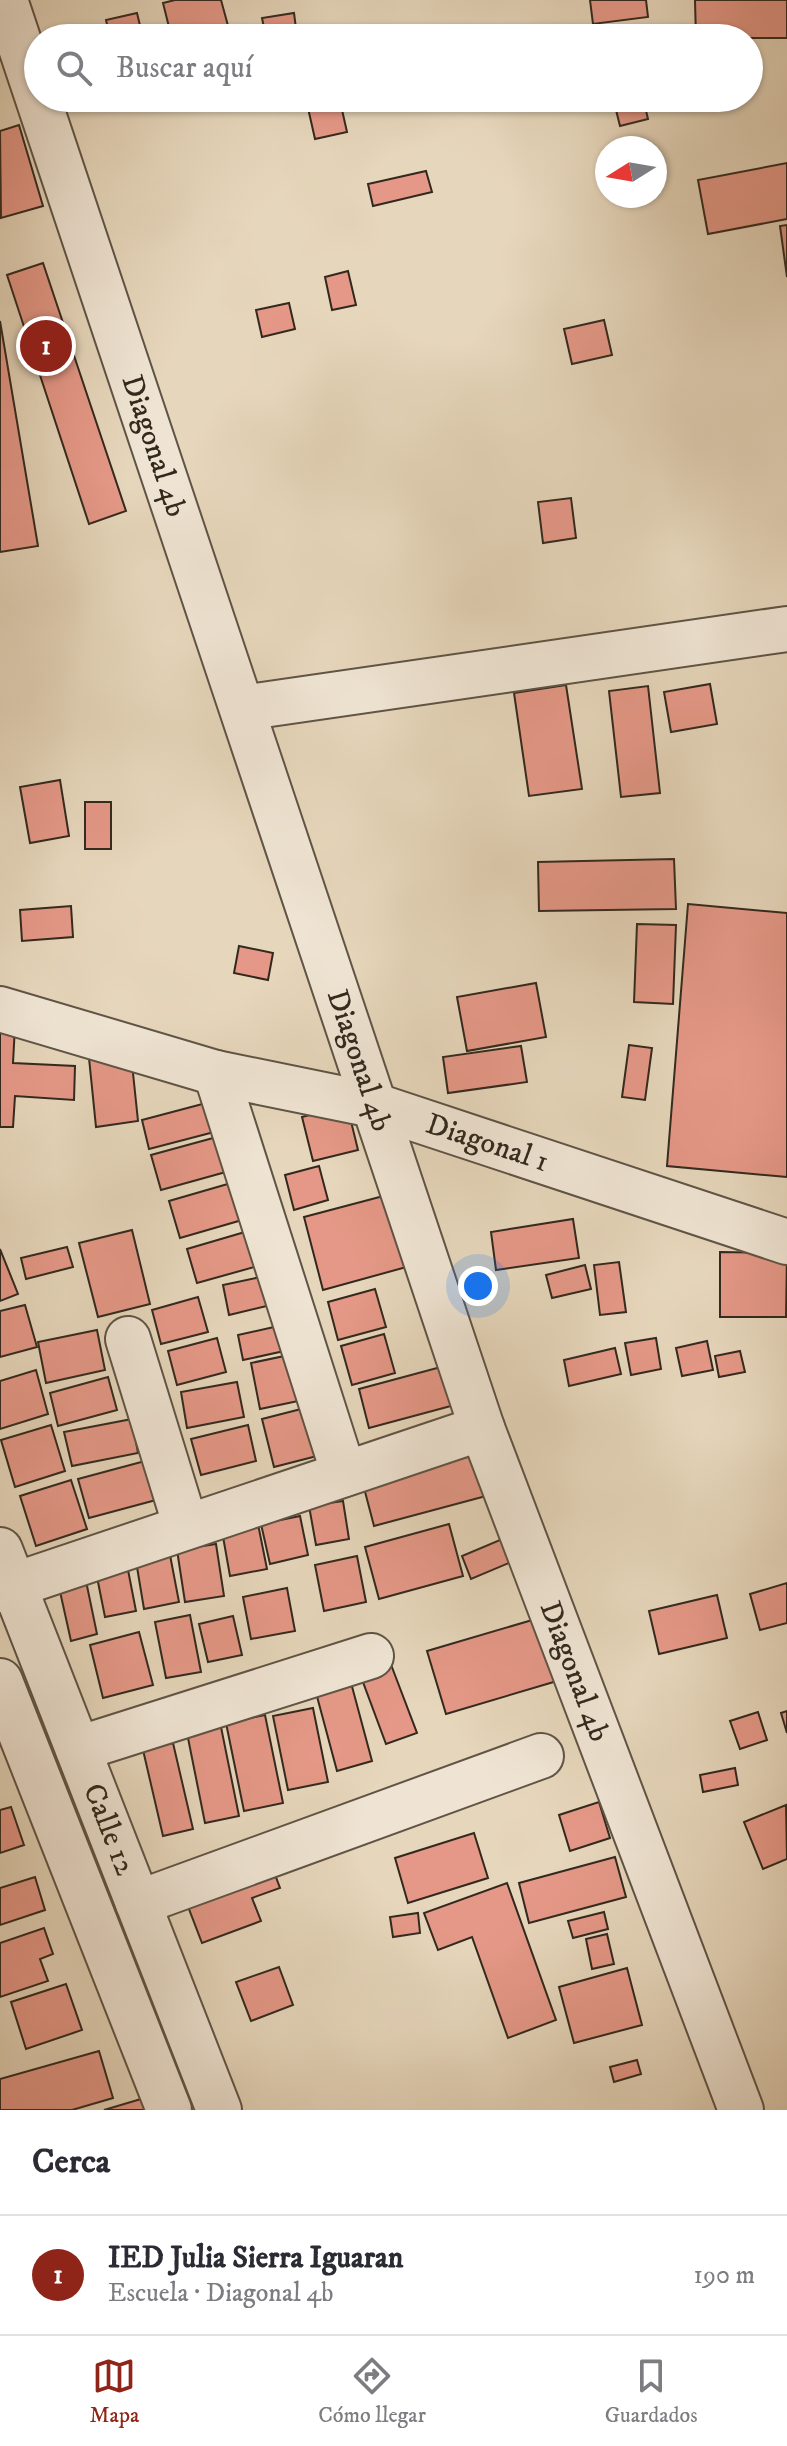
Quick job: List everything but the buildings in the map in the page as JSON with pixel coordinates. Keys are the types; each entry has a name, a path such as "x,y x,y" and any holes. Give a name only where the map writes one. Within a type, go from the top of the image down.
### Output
{"street":[{"name":"Diagonal 4b","path":"5,0 24,57"},
{"name":"Diagonal 4b","path":"42,112 482,1428 741,2110"},
{"path":"242,708 787,629"},
{"name":"Diagonal 1","path":"0,1009 216,1073 373,1105 787,1242"},
{"path":"216,1073 344,1474"},
{"path":"128,1339 186,1527"},
{"path":"5,1575 186,1527 482,1428"},
{"name":"Calle 12","path":"5,1575 78,1749 219,2110"},
{"path":"78,1749 371,1656"},
{"name":"Calle 12","path":"0,1681 169,2110"},
{"path":"138,1903 541,1756"},
{"path":"143,2043 186,2025"}],"place":[{"name":"IED Julia Sierra Iguaran","path":"46,346"}]}
